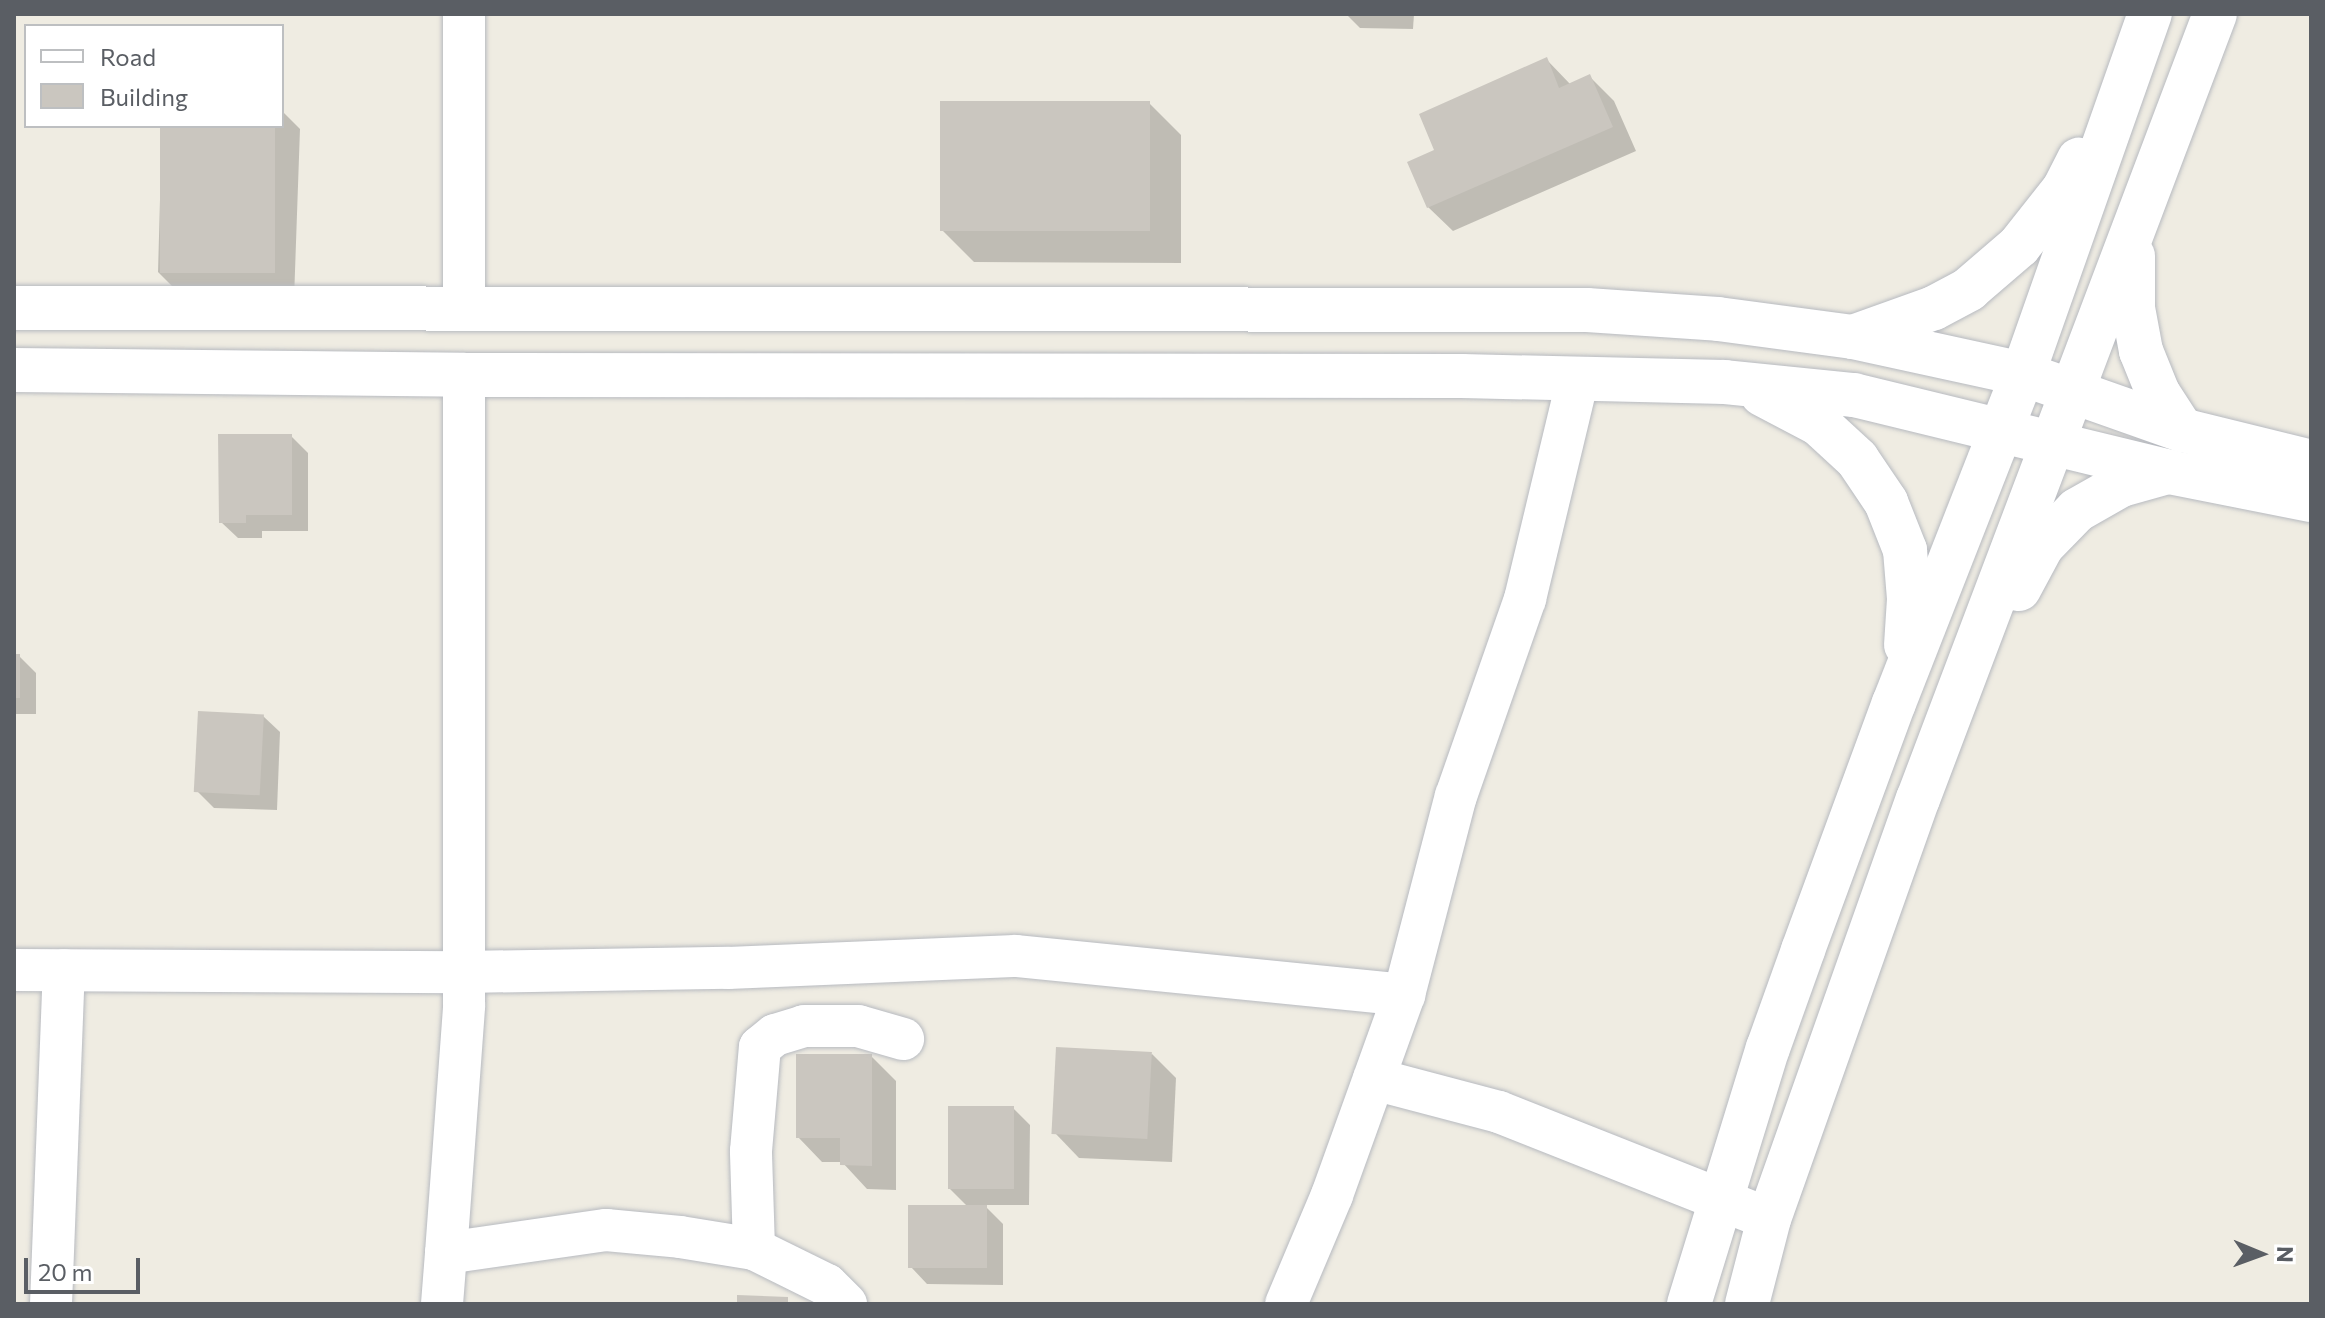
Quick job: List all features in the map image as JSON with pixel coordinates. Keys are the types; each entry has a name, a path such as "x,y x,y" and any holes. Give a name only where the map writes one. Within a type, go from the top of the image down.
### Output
{"street":[{"path":"464,14 464,309"},
{"path":"1689,1304 1768,1048 1894,703 2023,374 2150,14"},
{"path":"1747,1304 1769,1219 1918,799 2215,14"},
{"path":"1853,337 1934,308 1969,289 2019,246 2064,189 2129,68"},
{"path":"2140,219 2132,263 2133,308 2141,351 2158,393 2182,430"},
{"path":"14,308 1587,310 1718,319 1853,337 2023,374 2182,430 2311,462"},
{"path":"14,370 1725,382 1854,395 2169,472 2311,500"},
{"path":"442,1304 464,972 464,375"},
{"path":"1286,1304 1404,995 1456,796 1525,599 1578,379"},
{"path":"1725,382 1775,398 1819,424 1857,459 1886,502 1905,550 1909,599 1905,649 1894,703"},
{"path":"1918,799 1940,777 2018,590 2042,546 2077,510 2098,496 2145,476 2169,472"},
{"path":"14,970 464,972 728,968 1016,956 1404,995"},
{"path":"51,1304 64,970"},
{"path":"754,1249 751,1151 760,1047 775,1035 804,1026 858,1026 903,1039"},
{"path":"1374,1079 1499,1112 1769,1219"},
{"path":"446,1253 515,1246 606,1230 680,1237 754,1249 827,1285 846,1304"}],"building":[{"path":"1547,57 1559,88 1590,74 1613,127 1427,208 1407,162 1434,150 1419,114"},
{"path":"940,101 1150,101 1150,231 940,231"},
{"path":"160,128 275,128 275,273 160,273"},
{"path":"218,434 292,434 292,515 246,515 246,523 219,523"},
{"path":"14,654 20,654 20,698 14,698"},
{"path":"198,711 264,714 260,795 194,792"},
{"path":"1056,1047 1152,1052 1147,1139 1051,1134"},
{"path":"796,1054 872,1054 872,1166 840,1165 840,1138 796,1138"},
{"path":"948,1106 1014,1106 1014,1189 948,1189"},
{"path":"908,1205 987,1205 987,1268 908,1268"},
{"path":"737,1295 788,1297 788,1304 737,1304"}]}
